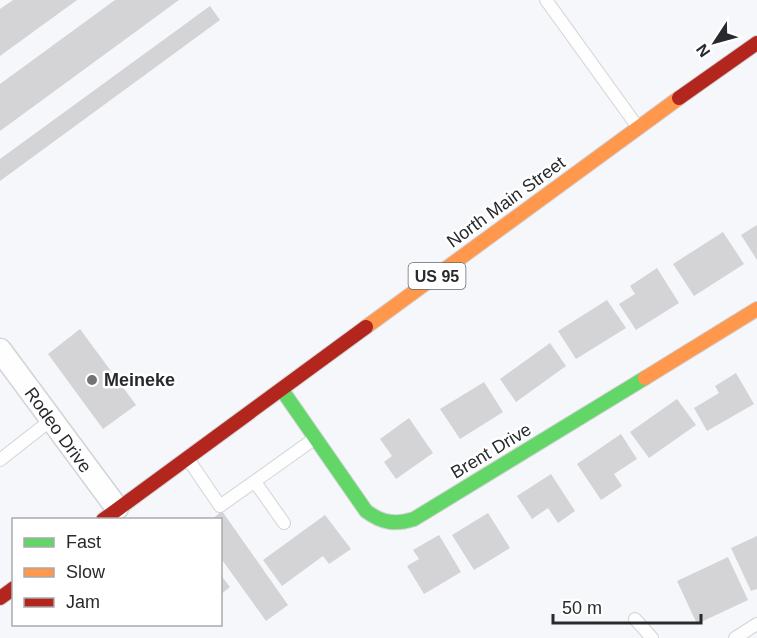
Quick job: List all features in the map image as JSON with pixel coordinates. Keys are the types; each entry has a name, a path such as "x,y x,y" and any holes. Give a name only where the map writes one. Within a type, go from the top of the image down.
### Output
{"main road":[{"name":"North Main Street","path":"110,514 638,127 757,43"},
{"name":"Brent Drive","path":"282,390 366,511 381,523 396,525 414,519 757,309"}],"street":[{"name":"Rodeo Drive","path":"0,350 51,420 110,514"}],"lane":[{"path":"546,0 638,127"},
{"path":"0,460 51,420"},
{"path":"187,458 220,506 316,438"},
{"path":"255,482 284,523"},
{"path":"635,619 652,638"},
{"path":"735,638 757,624"}],"building":[{"path":"13,0 77,0 0,56 0,9"},
{"path":"115,0 179,0 0,131 0,84"},
{"path":"210,6 220,20 0,181 0,159"},
{"path":"757,225 757,260 741,235"},
{"path":"723,232 744,264 694,296 673,264"},
{"path":"657,268 679,303 636,330 619,304 635,294 630,286"},
{"path":"607,300 626,328 576,359 558,331"},
{"name":"Meineke","path":"80,329 136,405 103,429 48,354"},
{"path":"550,343 566,366 516,402 500,379"},
{"path":"736,373 754,404 707,431 694,408 719,393 715,386"},
{"path":"484,382 503,412 460,439 440,409"},
{"path":"677,399 696,425 649,458 630,432"},
{"path":"409,418 433,453 396,479 384,462 392,456 380,439"},
{"path":"621,434 637,459 614,474 622,486 601,500 577,464"},
{"path":"551,474 575,511 558,523 548,508 532,519 517,496"},
{"path":"222,511 288,605 266,621 222,560 222,518 213,518"},
{"path":"488,513 510,548 474,570 452,535"},
{"path":"325,515 351,549 329,564 323,556 282,586 263,560"},
{"path":"439,535 461,572 424,594 407,566 419,559 413,550"},
{"path":"757,536 757,589 751,591 731,548"},
{"path":"728,557 748,600 697,624 677,581"},
{"path":"222,577 230,587 222,593"}],"traffic: fast":[{"path":"282,390 366,511 383,520 401,522 414,519 645,378"}],"traffic: slow":[{"path":"366,327 679,98"},
{"path":"645,378 757,309"}],"traffic: jam":[{"path":"679,98 757,43"},
{"path":"106,518 366,327"},
{"path":"0,598 12,589"}],"place":[{"name":"Meineke","path":"92,380"}]}
